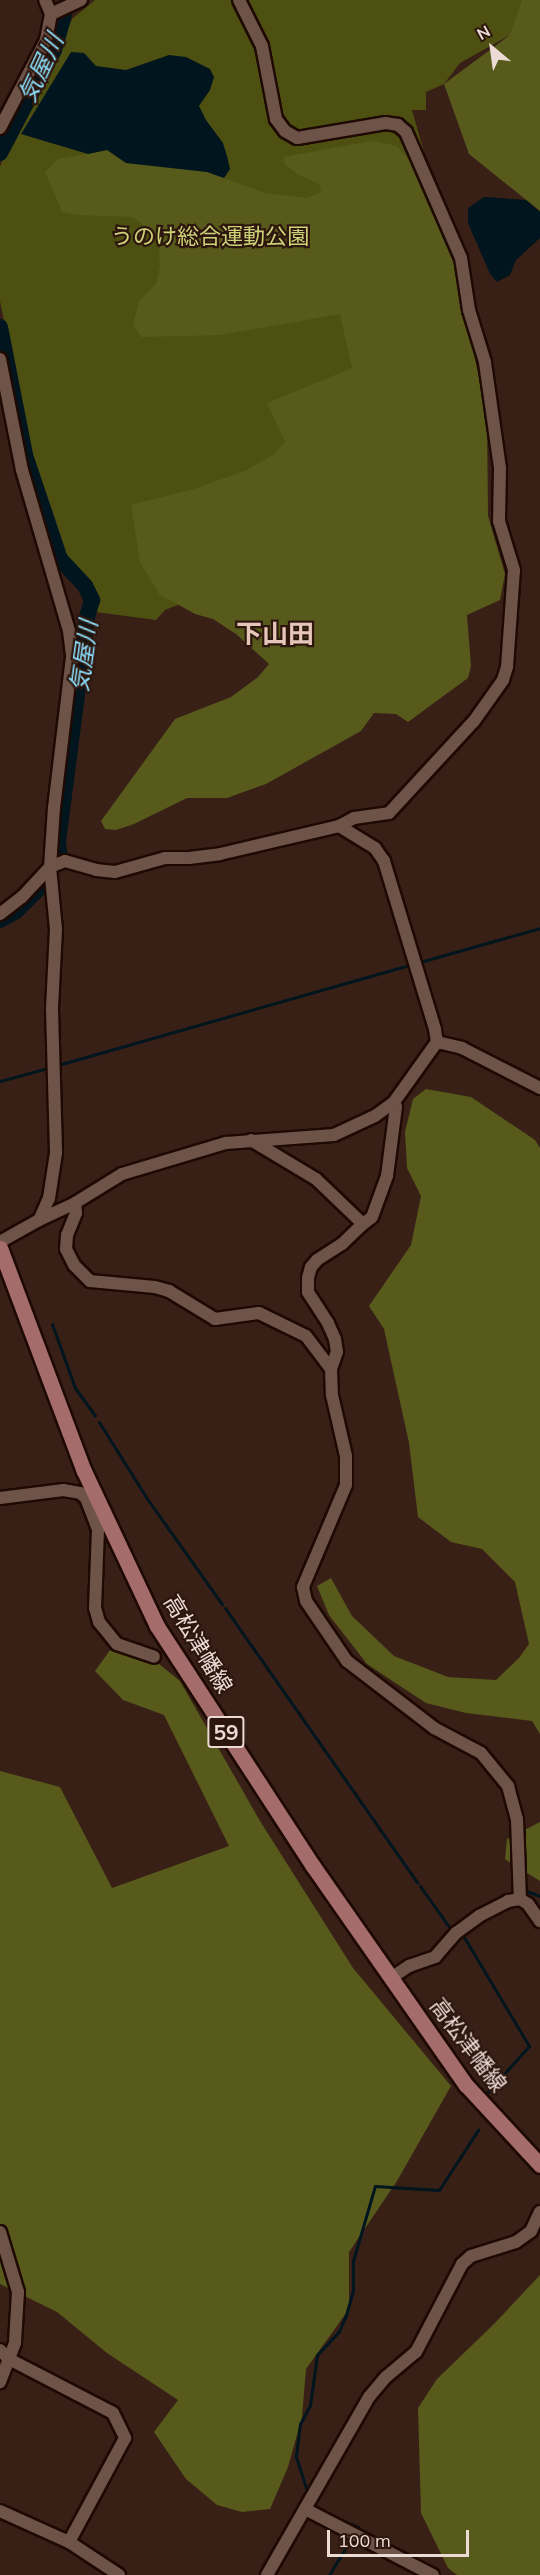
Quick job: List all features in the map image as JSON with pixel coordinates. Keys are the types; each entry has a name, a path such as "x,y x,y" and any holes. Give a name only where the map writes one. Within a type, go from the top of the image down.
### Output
{"main road":[{"name":"高松津幡線","path":"0,1248 84,1471 158,1626 313,1866 466,2085 540,2165"}],"street":[{"path":"0,128 46,40 51,14 45,0"},
{"path":"51,14 81,0"},
{"path":"0,914 22,897 51,867 65,861 96,870 116,872 165,858 220,854 339,826 354,818 390,813 468,728 496,691 507,667 514,570 499,522 499,456 484,362 469,310 461,258 406,132 398,125 386,123 297,138 285,131 276,119 262,46 239,0"},
{"path":"0,359 22,470 69,631 72,657 54,807 51,867 56,929 52,1009 56,1153 49,1198 39,1220"},
{"path":"339,826 375,848 384,861 437,1042"},
{"path":"437,1042 462,1048 540,1089"},
{"path":"0,1242 75,1203 122,1174 226,1143 333,1135 375,1116 394,1102 437,1042"},
{"path":"394,1102 396,1107 387,1176 372,1217 342,1244 317,1260 311,1267 308,1278 308,1292 328,1323 335,1339 336,1352 331,1369 332,1395 346,1456 346,1485 303,1587 306,1600 347,1661 434,1728 481,1753 508,1786 517,1819 520,1899"},
{"path":"251,1140 316,1179 363,1224"},
{"path":"75,1203 76,1213 67,1235 66,1249 74,1265 90,1281 155,1287 169,1292 215,1319 259,1313 306,1336 331,1369"},
{"path":"0,1498 53,1491 80,1493 86,1497 98,1530 95,1608 99,1622 117,1644 154,1657"},
{"path":"98,1548 116,1539"},
{"path":"391,1978 409,1966 441,1953 456,1933 479,1916 508,1901 520,1899 528,1904 540,1921"},
{"path":"267,2575 369,2397 386,2377 416,2352 462,2264 471,2256 516,2242 531,2231 540,2212"},
{"path":"0,2232 18,2292 15,2343 5,2355 0,2382"},
{"path":"5,2355 113,2413 125,2438 69,2542"},
{"path":"305,2509 433,2575"},
{"path":"0,2511 69,2542 119,2575"}],"green space":[{"name":"うのけ総合運動公園","path":"95,0 535,0 510,35 460,63 444,84 426,92 426,110 412,110 425,156 408,169 448,254 188,601 165,610 156,620 96,612 62,547 32,455 0,301 0,167 5,153 43,87 72,19"},
{"path":"522,0 540,0 540,211 469,154 444,84 510,35"},
{"path":"372,141 397,146 410,160 455,262 487,417 488,516 505,574 500,600 467,615 471,666 468,678 408,722 396,714 374,713 361,731 266,784 227,798 187,798 134,824 116,830 105,829 101,821 175,719 231,697 258,677 269,664 236,634 213,619 195,614 159,594 140,562 131,505 194,489 247,470 273,455 285,442 267,403 352,368 340,314 221,335 141,337 133,325 139,301 156,284 160,266 158,236 133,217 78,215 62,212 45,172 58,159 107,150 126,163 207,172 265,193 307,198 321,192 320,185 299,175 285,164 283,157"},
{"path":"426,1089 471,1097 535,1140 540,1148 540,1734 532,1721 466,1713 426,1703 394,1682 367,1664 329,1615 317,1586 331,1578 352,1616 394,1656 448,1677 496,1680 519,1658 529,1644 515,1582 482,1549 451,1542 418,1517 409,1443 384,1329 369,1306 411,1245 421,1196 407,1168 405,1132 413,1099"},
{"path":"113,1646 154,1660 180,1681 260,1821 353,1968 451,2086 397,2181 349,2252 349,2309 306,2369 302,2417 288,2467 270,2509 242,2512 217,2505 186,2479 154,2432 178,2400 107,2353 57,2312 0,2284 0,1771 60,1787 112,1888 229,1846 164,1715 123,1700 95,1671"},
{"path":"540,1822 540,1881 505,1859 507,1839"},
{"path":"540,2275 540,2575 457,2575 448,2568 421,2513 418,2408 437,2379"}],"water":[{"path":"71,52 84,53 96,66 126,70 169,55 186,57 210,69 214,77 210,90 199,106 223,143 230,169 224,178 207,172 126,163 107,150 88,154 21,134"},
{"path":"484,197 526,200 540,212 540,238 516,260 510,275 497,282 490,274 468,223 468,208"}],"waterway":[{"name":"気屋川","path":"0,153 54,50 64,15"},
{"name":"気屋川","path":"0,327 25,455 60,559 85,586 92,600 87,618 58,842 60,858"},
{"name":"気屋川","path":"0,920 16,911 41,886"},
{"path":"420,962 540,928"},
{"path":"58,1065 412,964"},
{"path":"0,1081 48,1068"},
{"path":"52,1324 75,1388 95,1416"},
{"path":"99,1422 148,1500 222,1604"},
{"path":"225,1608 417,1882"},
{"path":"420,1886 452,1931"},
{"path":"524,1890 540,1896"},
{"path":"460,1935 464,1937 529,2046 485,2095"},
{"path":"308,2494 296,2456 300,2424 310,2405 317,2355 339,2331 346,2315 353,2290 353,2261 375,2186 439,2190 478,2130"},
{"path":"315,2508 358,2527 356,2531"},
{"path":"329,2575 351,2539"}],"district":[{"name":"下山田","path":"275,634"}]}
